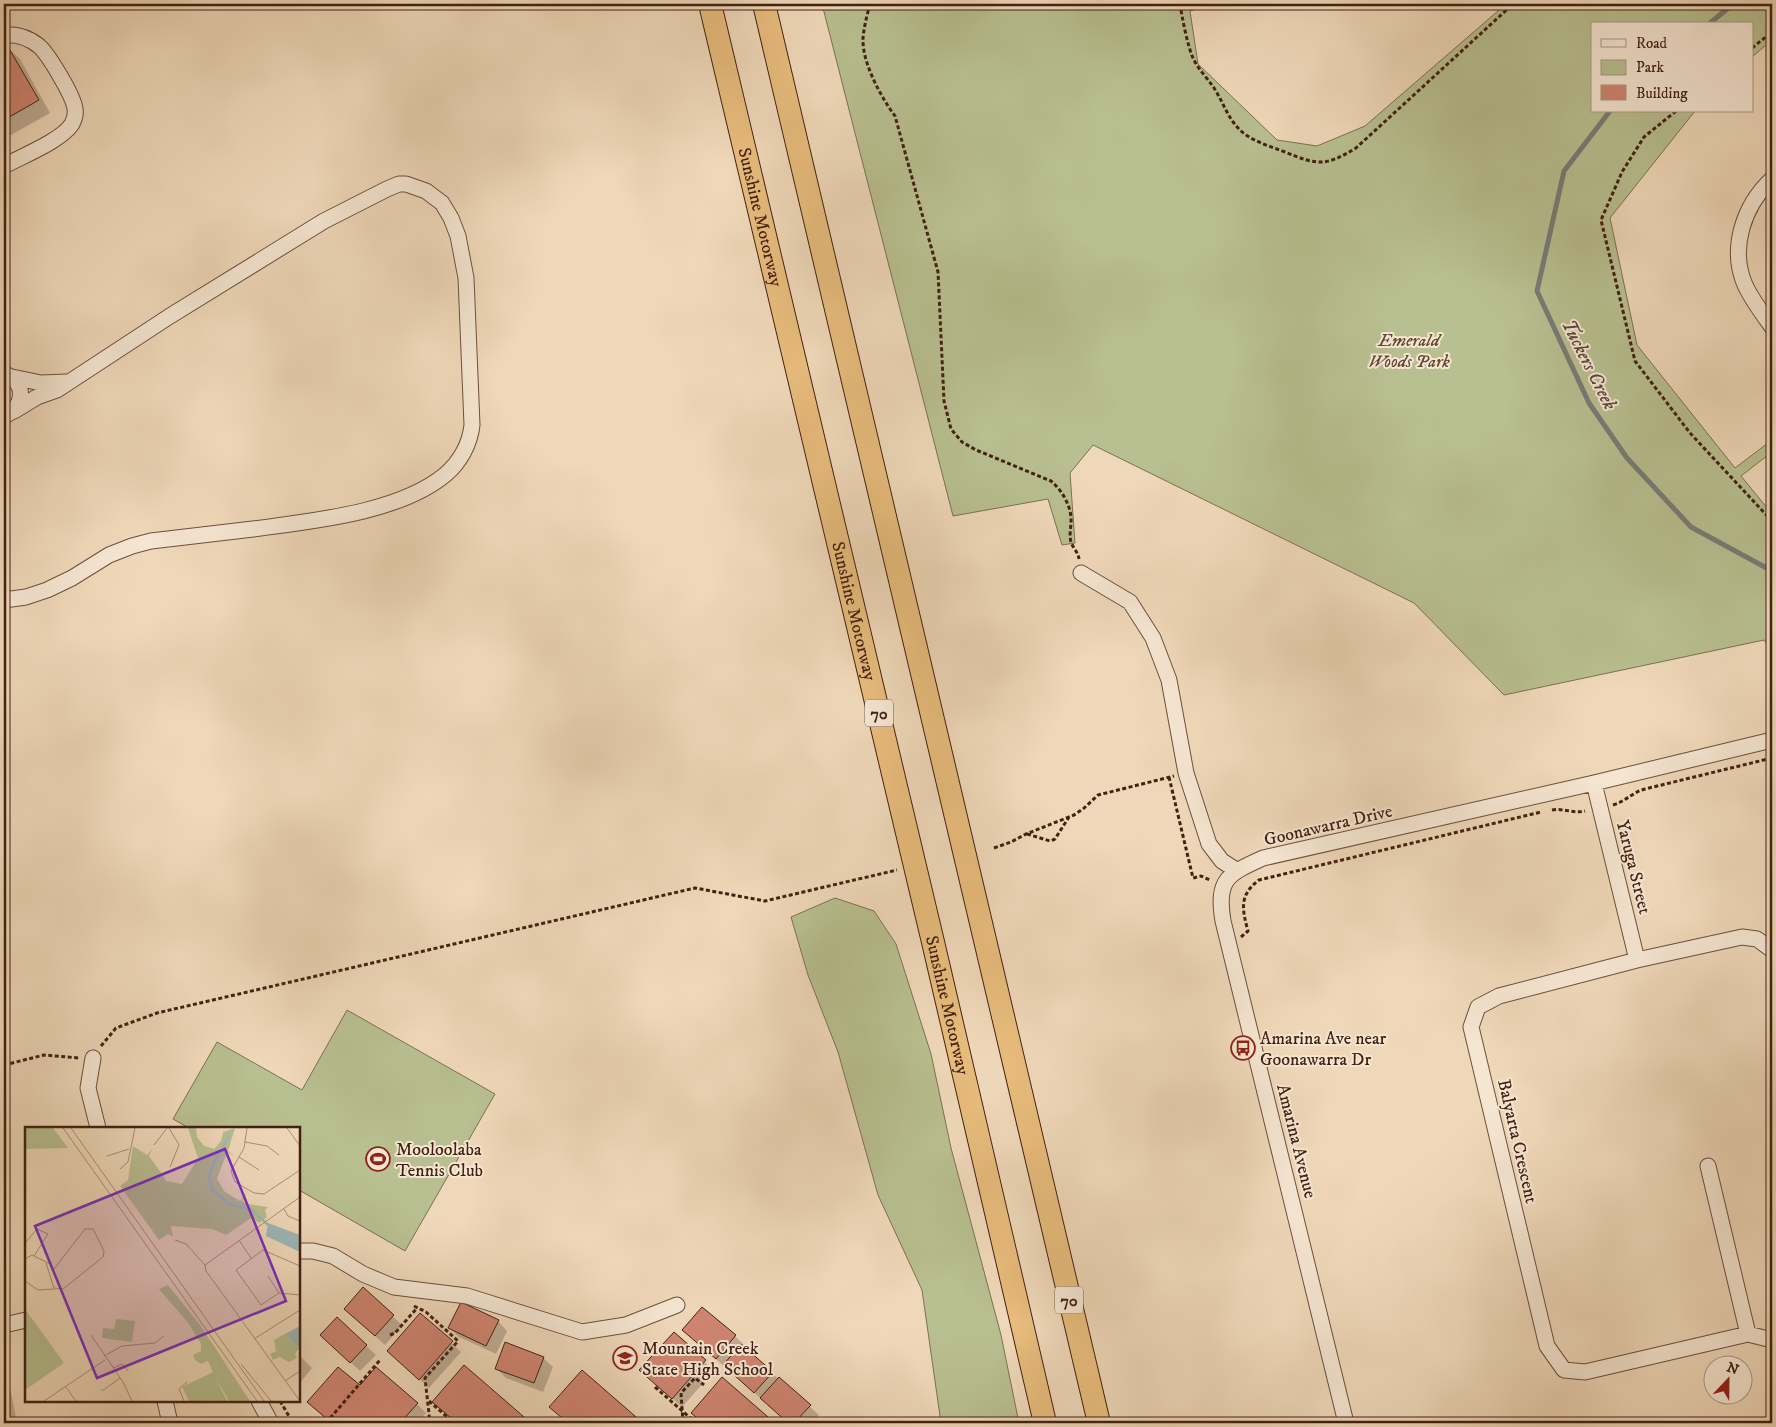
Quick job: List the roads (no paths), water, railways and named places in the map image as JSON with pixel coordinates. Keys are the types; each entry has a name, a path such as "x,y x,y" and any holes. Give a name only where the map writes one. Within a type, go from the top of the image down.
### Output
{"highway":[{"name":"Sunshine Motorway","path":"710,4 931,933 1045,1423"},
{"name":"70","path":"764,4 1099,1423"}],"street":[{"path":"4,35 24,37 44,50 72,98 75,109 74,121 64,133 4,166"},
{"path":"1772,180 1748,209 1740,237 1738,253 1744,283 1755,304 1772,327"},
{"path":"4,600 26,597 53,588 109,555 132,546 151,541 294,524 364,510 406,497 430,485 446,474 457,463 465,450 472,425 466,278 461,247 451,218 442,203 426,190 406,184 395,186 324,221 170,316 68,381 57,390 37,397 8,414"},
{"path":"6,374 41,383 68,381"},
{"path":"6,374 18,385 20,396 17,406 8,414"},
{"path":"1081,573 1130,602 1153,638 1169,680 1186,773 1209,844 1222,861 1236,870"},
{"name":"Goonawarra Drive","path":"1236,870 1264,858 1594,783 1772,740"},
{"name":"Yaruga Street","path":"1594,783 1637,960"},
{"name":"Amarina Avenue","path":"1236,870 1225,881 1221,895 1223,921 1346,1423"},
{"name":"Balyarta Crescent","path":"1772,950 1757,939 1742,937 1637,960 1499,996 1478,1008 1472,1027 1547,1346 1564,1370 1585,1372 1748,1334 1772,1340"},
{"path":"93,1058 88,1088 98,1127"},
{"path":"1708,1166 1748,1334"},
{"path":"300,1251 312,1251 333,1256 363,1274 394,1287 467,1296 582,1332 626,1325 677,1305"},
{"path":"4,1325 25,1320"},
{"path":"165,1402 170,1423"},
{"path":"260,1402 271,1423"}],"waterway":[{"name":"Tuckers Creek","path":"1711,22 1733,4"},
{"name":"Tuckers Creek","path":"1609,112 1564,171 1537,291 1589,403 1627,458 1691,527 1772,571"}],"place":[{"name":"Amarina Ave near Goonawarra Dr","path":"1243,1048"},
{"name":"Mooloolaba Tennis Club","path":"378,1159"},
{"name":"Mountain Creek State High School","path":"625,1358"}],"park label":[{"name":"Emerald Woods Park","path":"1409,350"}]}
